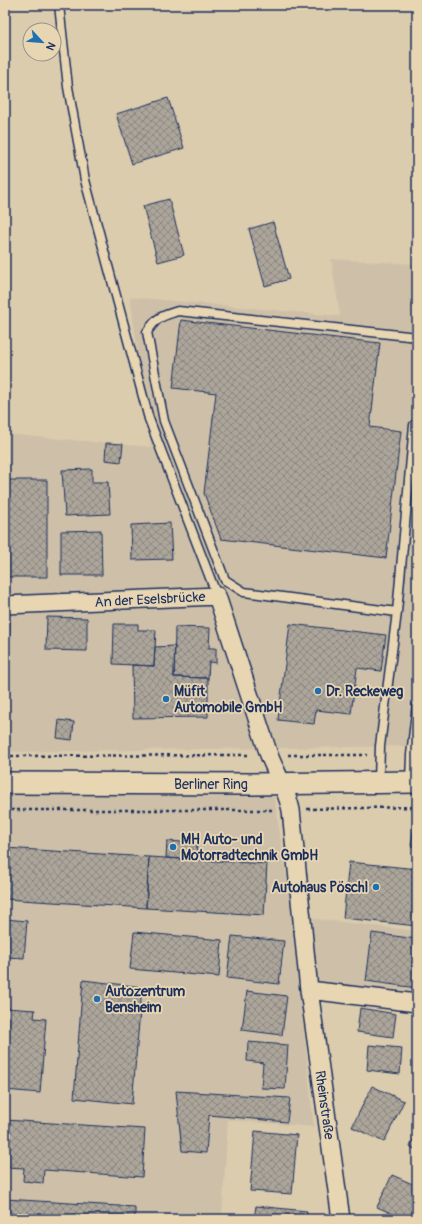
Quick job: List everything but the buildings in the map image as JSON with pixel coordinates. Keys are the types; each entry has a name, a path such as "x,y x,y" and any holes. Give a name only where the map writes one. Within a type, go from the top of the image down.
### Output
{"street":[{"name":"An der Eselsbrücke","path":"5,605 217,596 269,755 281,783"},
{"name":"Berliner Ring","path":"5,783 413,782"},
{"name":"Rheinstraße","path":"281,783 289,798 291,810 310,990 341,1219"},
{"path":"310,990 417,1003"}],"lane":[{"path":"59,5 68,87 85,180 149,419 217,596"},
{"path":"397,612 244,592 225,580 164,421 146,332 155,320 178,311 417,337"},
{"path":"380,782 380,755 397,612 414,425 417,425"},
{"path":"413,782 411,755 417,704"}],"path":[{"path":"5,756 380,755"},
{"path":"5,810 291,810 417,807"}],"shaded area":[{"path":"331,259 417,264 417,746 5,752 5,434 151,447 130,297 340,316"},
{"path":"5,789 273,789 293,916 417,931 417,994 299,981 314,1127 228,1120 222,1219 5,1219"}],"place":[{"name":"Dr. Reckeweg","path":"318,691"},
{"name":"Müfit Automobile GmbH","path":"166,699"},
{"name":"MH Auto- und Motorradtechnik GmbH","path":"173,847"},
{"name":"Autohaus Pöschl","path":"376,887"},
{"name":"Autozentrum Bensheim","path":"97,999"}]}
